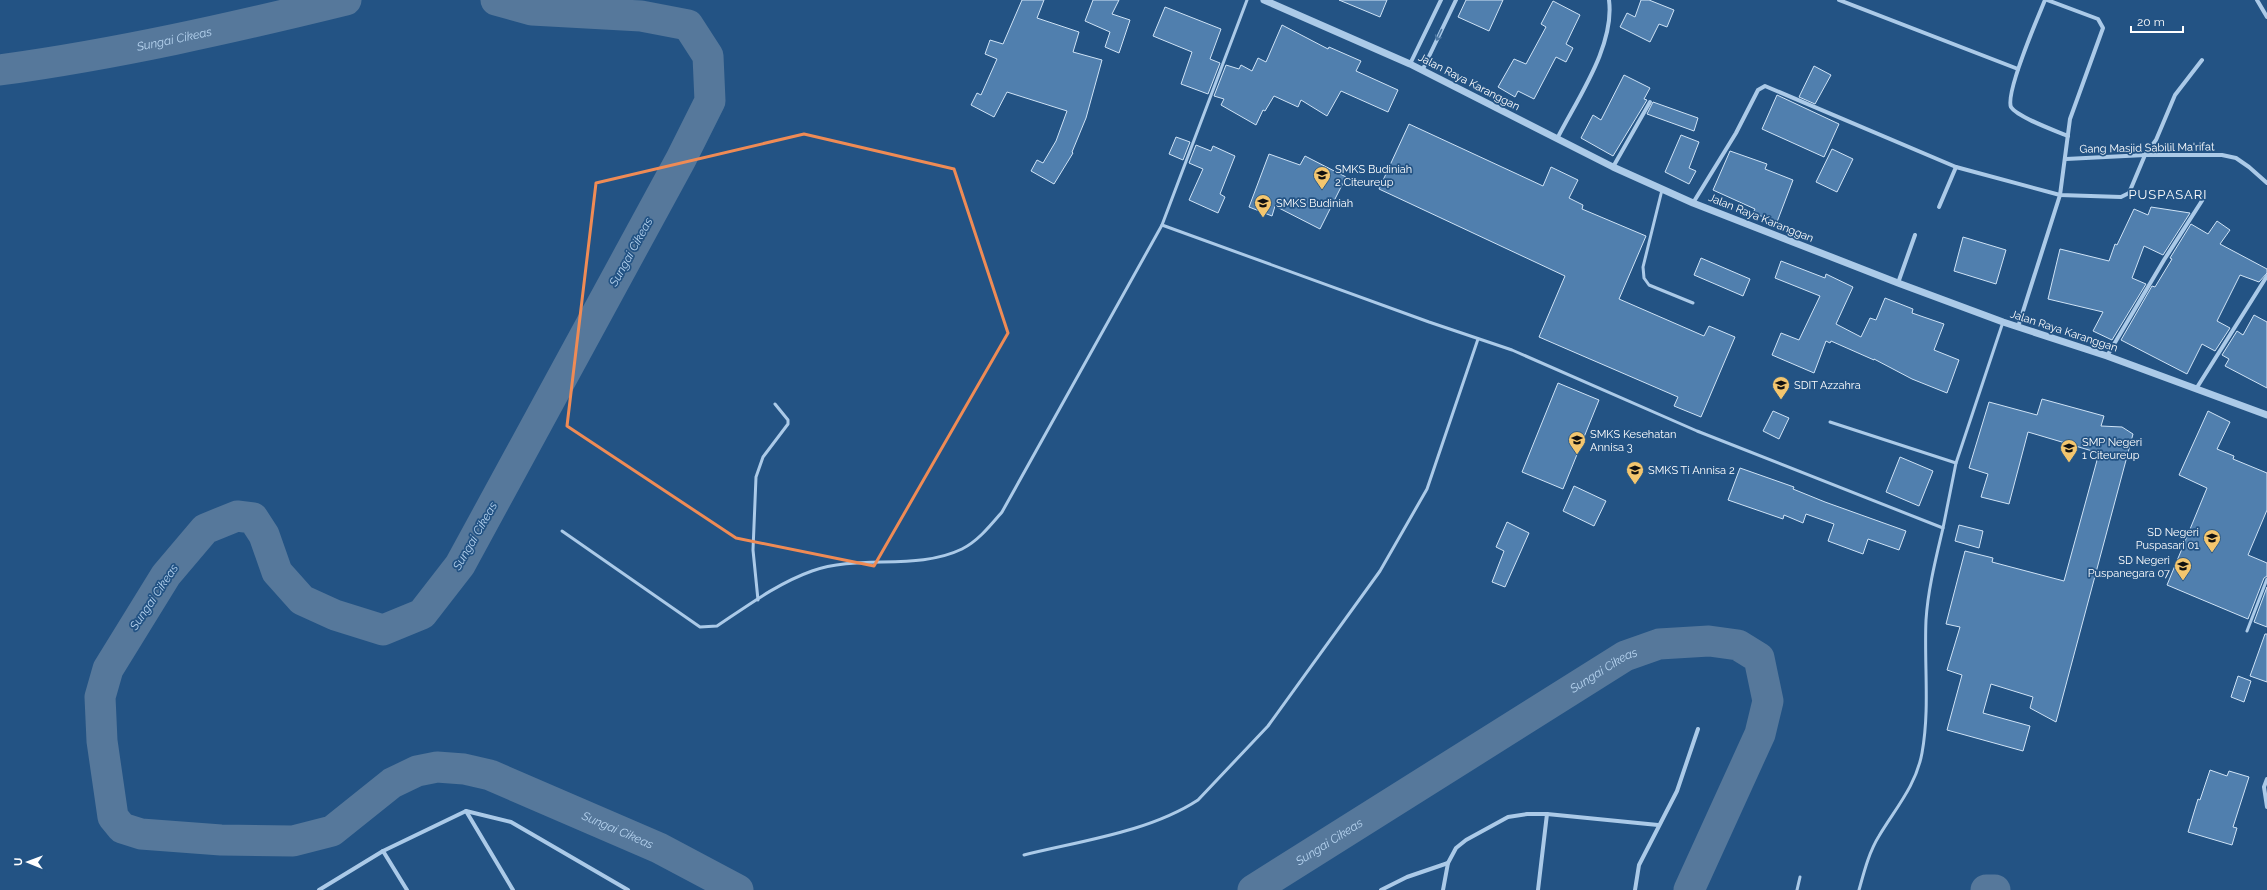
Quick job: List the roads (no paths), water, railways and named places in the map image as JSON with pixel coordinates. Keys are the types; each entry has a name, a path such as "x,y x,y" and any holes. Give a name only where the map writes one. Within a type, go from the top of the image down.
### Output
{"street":[{"name":"Jalan Raya Karanggan","path":"1264,0 1410,64 1613,167 1694,203 1898,284 2003,322 2107,356 2267,415"},
{"path":"1410,64 1441,0"},
{"path":"1422,71 1456,0"},
{"path":"1557,139 1601,53 1609,23 1609,0"},
{"path":"1839,0 2018,69"},
{"path":"2018,327 2060,195 2068,136 2078,93 2103,28 2098,19 2046,0 2018,69 2010,96 2011,107 2016,112 2068,136"},
{"path":"2063,5 2065,0"},
{"path":"2258,0 2267,17"},
{"path":"1694,203 1736,133 1758,90 1764,86 1770,86 1956,167 2060,195 2107,198 2126,196 2145,155 2156,140 2175,95 2202,60"},
{"path":"1613,167 1650,102"},
{"name":"Gang Masjid Sabilil Ma'rifat","path":"2066,159 2145,155 2222,155 2236,158 2267,183"},
{"path":"1939,207 1956,167"},
{"path":"2107,356 2164,260 2206,196"},
{"path":"1898,284 1915,235"},
{"path":"2196,389 2267,276"},
{"path":"1635,890 1639,865 1658,825 1677,791 1698,729"},
{"path":"2267,779 2264,787 2267,807"},
{"path":"466,811 513,890"},
{"path":"319,890 383,851 466,811 511,822 628,890"},
{"path":"1444,890 1448,863 1456,848 1466,840 1508,817 1527,814 1547,814 1658,825"},
{"path":"1538,890 1547,814"},
{"path":"383,851 407,890"},
{"path":"1381,890 1407,877 1448,863"}],"lane":[{"path":"562,531 700,627 717,626 778,587 812,571 834,566 938,557 962,549 980,536 1002,512 1119,305 1162,225 1247,0"},
{"path":"1662,189 1644,267 1644,278 1650,286 1693,303"},
{"path":"1162,225 1512,350 1704,434 1943,528"},
{"path":"1859,890 1878,837 1914,781 1922,754 1926,717 1926,620 1931,578 1956,463 2003,322"},
{"path":"1024,855 1130,830 1186,808 1198,800 1268,726 1380,571 1427,488 1478,339"},
{"path":"758,600 753,550 756,477 763,457 788,424 788,420 775,404"},
{"path":"1830,422 1956,463"},
{"path":"2247,631 2267,579"},
{"path":"1797,890 1800,877"}],"waterway":[{"name":"Sungai Cikeas","path":"0,70 44,64 174,40 346,0"},
{"name":"Sungai Cikeas","path":"496,0 532,10 641,16 688,25 708,56 710,101 681,159 460,565 422,614 383,630 335,615 302,600 277,572 264,535 253,518 237,516 205,529 166,575 108,669 100,697 102,741 113,817 122,828 141,834 221,840 293,841 332,831 392,783 417,771 437,767 464,769 490,775 659,848 738,890"},
{"name":"Sungai Cikeas","path":"1253,890 1625,656 1659,644 1709,641 1738,645 1759,658 1768,701 1760,734 1689,890"},
{"name":"Sungai Cikeas","path":"1986,890 1995,890"}],"place":[{"name":"SMKS Budiniah 2 Citeureup","path":"1322,190"},
{"name":"SMKS Budiniah","path":"1263,218"},
{"name":"SDIT Azzahra","path":"1781,400"},
{"name":"SMKS Kesehatan Annisa 3","path":"1577,455"},
{"name":"SMP Negeri 1 Citeureup","path":"2069,463"},
{"name":"SMKS Ti Annisa 2","path":"1635,485"},
{"name":"SD Negeri Puspasari 01","path":"2212,553"},
{"name":"SD Negeri Puspanegara 07","path":"2183,581"}],"district":[{"name":"PUSPASARI","path":"2168,194"}]}
